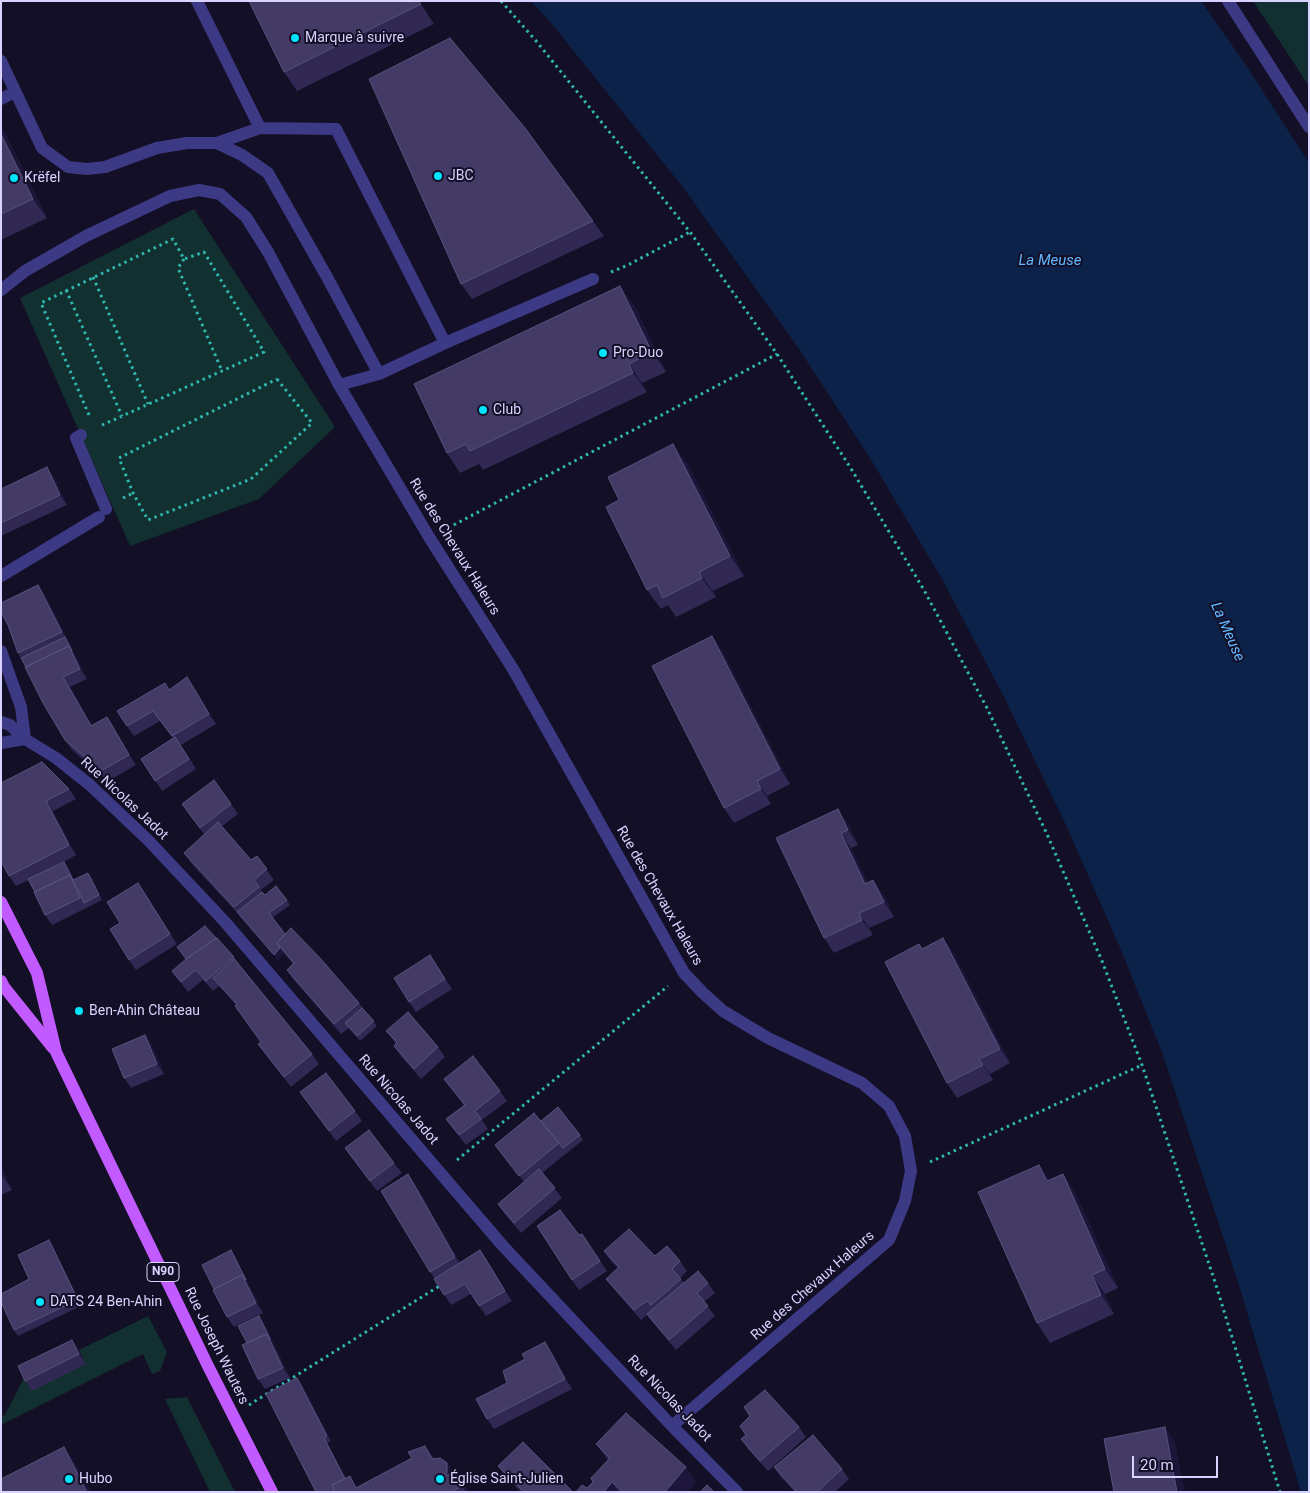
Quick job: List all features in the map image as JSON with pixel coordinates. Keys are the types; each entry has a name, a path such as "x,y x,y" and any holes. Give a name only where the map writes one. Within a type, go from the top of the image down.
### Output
{"main road":[{"name":"Rue Joseph Wauters","path":"1,902 37,973 56,1052 272,1492"},
{"name":"Rue Joseph Wauters","path":"1,981 56,1052"}],"street":[{"path":"197,1 260,128"},
{"path":"1228,1 1309,127"},
{"path":"1,61 42,148 68,167 87,169 105,167 157,148 187,143 216,143 260,128 336,129 445,344"},
{"path":"1,99 15,92"},
{"path":"216,143 242,155 268,173 379,374"},
{"name":"Rue des Chevaux Haleurs","path":"1,290 24,271 86,236 170,196 200,190 220,194 246,217 268,252 339,385 430,537 513,669 684,973 723,1011 768,1038 862,1083 889,1106 905,1136 911,1171 905,1201 889,1240 672,1426"},
{"path":"339,385 379,374 592,279"},
{"path":"1,576 105,510 76,438 81,435"},
{"path":"1,651 22,707 25,739 1,743"},
{"name":"Rue Nicolas Jadot","path":"1,722 10,725 25,739 56,758 90,785 148,840 225,922 503,1246 672,1426 737,1492"}],"path":[{"path":"500,1 537,42 690,232 777,354 850,467 924,590 987,708 1046,832 1102,961 1142,1065 1215,1282 1280,1492"},
{"path":"628,265 690,232"},
{"path":"95,429 41,302 173,239 184,259"},
{"path":"81,435 264,352 204,252 184,259 178,268 222,371"},
{"path":"93,277 148,404"},
{"path":"66,290 122,416"},
{"path":"430,537 777,354"},
{"path":"277,379 312,423 252,479 148,520 133,493 119,458 277,379"},
{"path":"442,1174 684,973"},
{"path":"911,1171 1142,1065"},
{"path":"233,1415 444,1283"}],"green space":[{"path":"1253,1 1309,1 1309,86"},
{"path":"194,209 335,427 259,499 130,546 20,298"},
{"path":"148,1316 167,1352 160,1371 152,1374 143,1354 1,1425 1,1416 5,1415 25,1376 85,1364 79,1350"},
{"path":"187,1397 235,1492 210,1492 165,1399"}],"water":[{"name":"La Meuse","path":"531,1 1201,1 1246,65 1309,163 1309,1492 1301,1492 1237,1279 1163,1055 1121,950 1066,825 1004,697 942,579 870,458 797,346 682,186 552,24"}],"building":[{"path":"249,1 418,1 421,4 284,72"},
{"path":"450,38 525,128 593,221 461,284 369,79"},
{"path":"1,134 33,199 1,214"},
{"path":"620,286 652,352 629,364 633,373 470,451 466,444 447,453 414,384"},
{"path":"673,444 730,556 699,572 702,578 663,598 657,585 647,590 606,507 619,500 608,477"},
{"path":"47,467 60,495 1,523 1,489"},
{"path":"38,585 62,632 18,653 1,612 1,603"},
{"path":"712,636 780,769 757,781 761,789 724,808 652,666"},
{"path":"65,637 72,651 69,646 26,667 21,658"},
{"path":"69,646 80,669 63,677 91,726 107,717 129,755 101,771 65,740 43,703 25,667"},
{"path":"187,677 209,714 172,736 153,711 127,726 117,711 165,683 169,690"},
{"path":"175,737 189,759 155,781 141,759"},
{"path":"42,762 69,789 46,801 69,845 9,876 1,861 1,783"},
{"path":"214,780 231,804 200,828 182,804"},
{"path":"838,809 848,830 841,833 865,884 873,880 884,902 859,913 862,920 824,938 776,838"},
{"path":"218,822 251,860 257,856 267,869 254,880 259,887 234,907 184,853"},
{"path":"64,862 73,880 70,875 35,892 28,879"},
{"path":"88,873 99,895 84,903 73,880"},
{"path":"70,875 80,898 45,915 34,892"},
{"path":"138,883 170,934 129,960 110,929 120,923 107,902"},
{"path":"276,886 287,900 269,913 285,934 277,943 280,948 274,955 237,912 262,892 265,895"},
{"path":"205,926 216,938 186,959 177,947"},
{"path":"291,928 359,1003 334,1024 287,970 294,963 277,943"},
{"path":"217,938 234,957 206,981 196,970 181,982 172,971"},
{"path":"943,938 1000,1049 979,1059 983,1065 947,1083 885,962 919,944 922,949"},
{"path":"430,955 445,979 409,1002 394,978"},
{"path":"234,959 312,1054 284,1077 258,1044 261,1042 235,1006 237,1004 213,978"},
{"path":"362,1008 374,1021 357,1036 345,1023"},
{"path":"408,1012 438,1047 414,1069 394,1046 397,1042 386,1031"},
{"path":"145,1035 157,1064 124,1078 112,1049"},
{"path":"473,1056 500,1091 475,1111 481,1119 459,1135 446,1119 465,1105 444,1079"},
{"path":"326,1073 355,1111 329,1131 300,1092"},
{"path":"558,1107 580,1135 563,1148 541,1121"},
{"path":"534,1113 559,1143 519,1176 495,1145"},
{"path":"369,1130 394,1163 370,1181 345,1148"},
{"path":"1039,1165 1047,1181 1063,1174 1105,1269 1092,1275 1101,1295 1037,1323 978,1192"},
{"path":"539,1169 555,1188 514,1223 498,1204"},
{"path":"408,1174 455,1257 430,1272 381,1191"},
{"path":"560,1210 579,1235 582,1234 600,1261 572,1280 537,1226"},
{"path":"629,1229 655,1256 667,1246 680,1261 672,1269 681,1279 651,1305 647,1301 634,1310 606,1279 619,1267 604,1251"},
{"path":"49,1240 78,1300 14,1330 1,1302 1,1294 29,1279 18,1255"},
{"path":"231,1250 246,1280 242,1275 214,1289 202,1265"},
{"path":"480,1250 505,1291 479,1306 465,1284 444,1295 434,1279"},
{"path":"698,1271 708,1283 697,1293 708,1306 669,1340 647,1314"},
{"path":"242,1275 256,1303 227,1317 213,1290"},
{"path":"259,1316 270,1339 267,1334 247,1343 238,1326"},
{"path":"267,1334 283,1368 258,1379 242,1345"},
{"path":"72,1340 79,1354 25,1381 18,1366"},
{"path":"545,1342 565,1379 487,1419 476,1399 507,1383 503,1371 525,1359 522,1354"},
{"path":"297,1378 327,1436 324,1438 345,1479 332,1485 335,1492 316,1492 266,1394"},
{"path":"765,1390 799,1427 760,1461 741,1439 746,1435 740,1426 750,1416 744,1407"},
{"path":"626,1413 686,1467 665,1492 623,1492 612,1482 604,1492 576,1492 582,1485 587,1488 593,1482 591,1478 610,1458 596,1444"},
{"path":"1165,1427 1177,1492 1114,1492 1104,1439"},
{"path":"813,1435 842,1469 817,1492 797,1492 774,1467"},
{"path":"523,1442 573,1492 524,1492 498,1466"},
{"path":"425,1446 432,1459 440,1458 447,1463 445,1476 455,1471 462,1486 451,1492 335,1492 332,1485 350,1476 356,1488 412,1458 408,1452"},
{"path":"64,1447 87,1492 1,1492 1,1479"},
{"path":"707,1485 714,1492 700,1492"}],"place":[{"name":"Marque à suivre","path":"295,38"},
{"name":"JBC","path":"438,176"},
{"name":"Krëfel","path":"14,178"},
{"name":"Pro-Duo","path":"603,353"},
{"name":"Club","path":"483,410"},
{"name":"Ben-Ahin Château","path":"79,1011"},
{"name":"DATS 24 Ben-Ahin","path":"40,1302"},
{"name":"Hubo","path":"69,1479"},
{"name":"Église Saint-Julien","path":"440,1479"}]}
